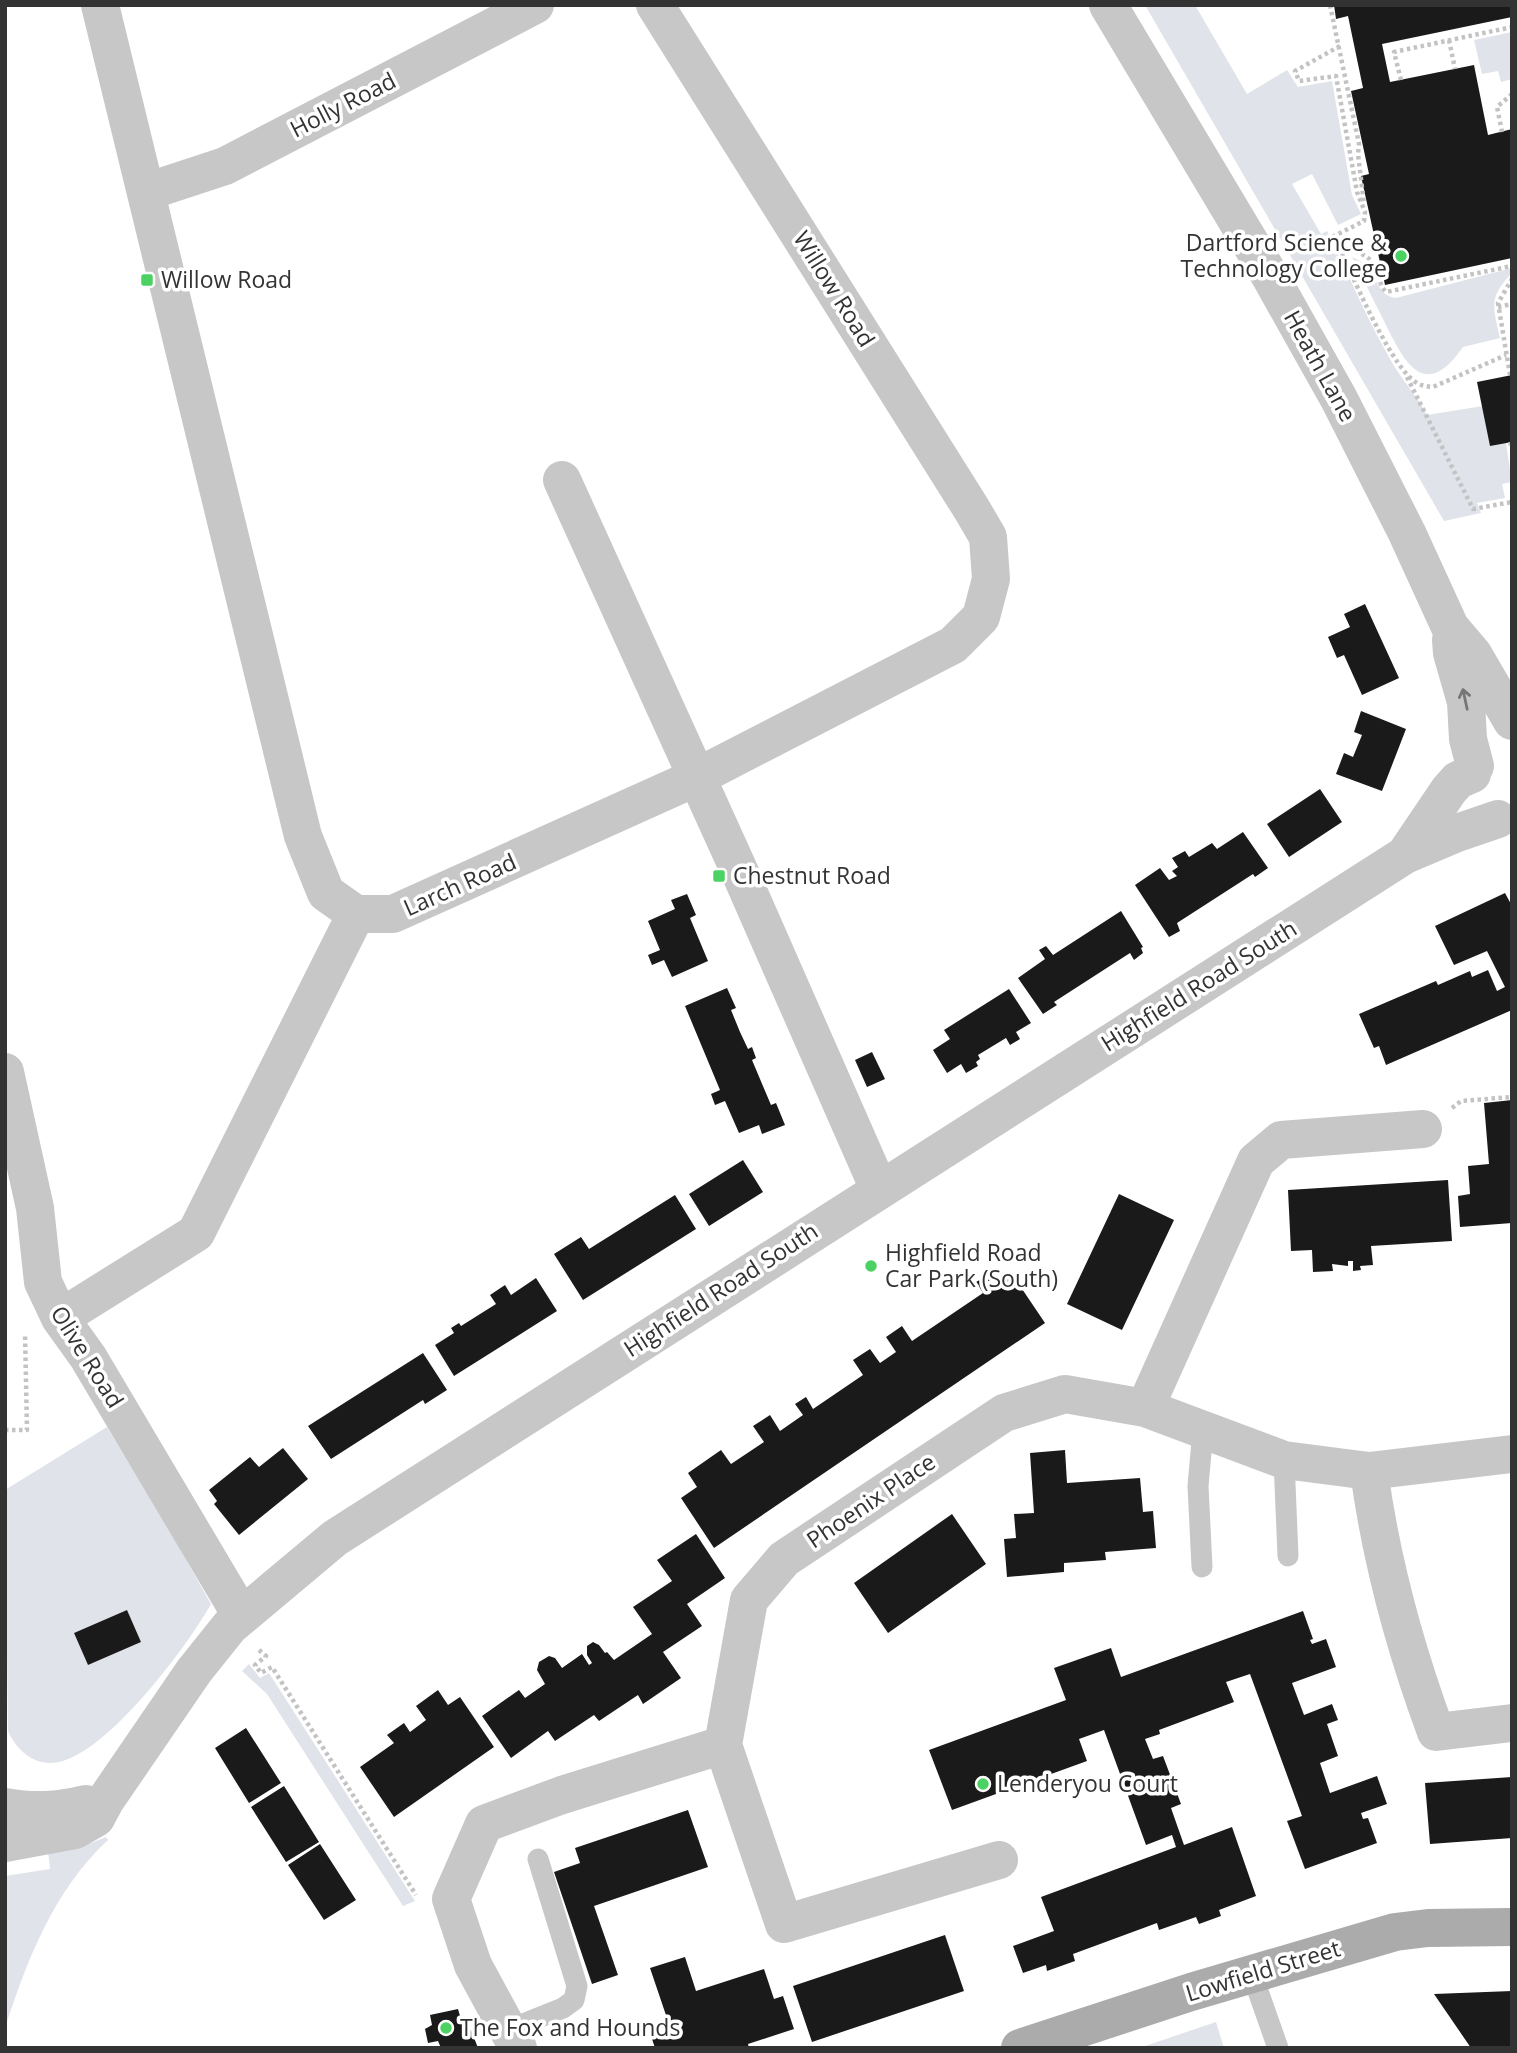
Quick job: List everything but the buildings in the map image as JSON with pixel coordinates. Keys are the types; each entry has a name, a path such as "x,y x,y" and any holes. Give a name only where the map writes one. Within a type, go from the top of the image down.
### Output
{"main road":[{"name":"Lowfield Street","path":"1020,2048 1252,1974 1395,1932 1427,1928 1512,1927"}],"street":[{"path":"60,1318 196,1233 356,914 326,893 303,836 100,5"},
{"name":"Holly Road","path":"146,192 225,166 535,5"},
{"name":"Willow Road","path":"655,5 988,537 991,579"},
{"name":"Heath Lane","path":"1108,5 1270,275 1339,399 1407,533 1450,627 1473,654 1512,721"},
{"path":"562,480 738,868 879,1189"},
{"name":"Larch Road","path":"356,914 393,914 695,778 953,645 981,617 991,579"},
{"name":"Heath Lane","path":"1450,627 1452,653 1466,702 1468,739 1474,770 1472,788 1477,801 1486,812 1507,823"},
{"name":"Highfield Road South","path":"1405,855 1449,790 1458,780 1474,770 1483,753 1495,744 1512,740"},
{"name":"Highfield Road South","path":"5,1843 75,1830 96,1818 194,1671 241,1615 335,1538 1405,855 1457,833 1507,823"},
{"name":"Olive Road","path":"5,1072 35,1208 43,1282 60,1318 88,1357 241,1615"},
{"path":"1145,1408 1256,1161 1282,1140 1423,1129"},
{"name":"Phoenix Place","path":"999,1860 784,1924 723,1745 749,1601 785,1559 1004,1413 1065,1394 1145,1408 1284,1460 1370,1471 1512,1454"},
{"path":"1370,1471 1376,1524 1413,1669 1436,1732 1512,1723"},
{"path":"513,2039 473,1965 451,1899 484,1824 562,1795 723,1745"},
{"path":"5,1807 54,1811 105,1801"}],"lane":[{"path":"1202,1567 1198,1486 1203,1430"},
{"path":"1284,1460 1288,1556"},
{"path":"513,2039 574,2000 577,1986 538,1859"},
{"path":"1252,1974 1278,2048"}],"path":[{"path":"1330,5 1359,144 1365,212 1364,220 1334,236 1472,509 1512,502"},
{"path":"1401,80 1394,52 1512,27"},
{"path":"1449,40 1455,69"},
{"path":"1340,46 1295,71 1299,81 1335,76 1357,192 1365,212"},
{"path":"1502,132 1497,107 1512,94"},
{"path":"1341,250 1357,250 1366,255 1375,265 1382,289 1391,293 1512,266"},
{"path":"1510,375 1497,303 1502,291 1512,279"},
{"path":"1498,307 1512,304"},
{"path":"1504,341 1512,340"},
{"path":"1403,370 1421,386 1433,387 1507,355"},
{"path":"1510,442 1512,449"},
{"path":"1423,1129 1461,1101 1512,1097"},
{"path":"5,1430 27,1430 25,1309 43,1282"},
{"path":"281,1681 416,1896 451,1899"}],"shaded area":[{"path":"1145,5 1195,5 1247,94 1287,70 1298,87 1332,81 1352,195 1361,214 1338,225 1312,174 1292,184 1321,234 1327,231 1393,365 1427,415 1483,406 1506,443 1512,482 1502,484 1505,498 1477,503 1481,513 1444,521"},
{"path":"1512,32 1512,79 1501,82 1498,71 1482,74 1474,40"},
{"path":"1352,257 1368,268 1383,292 1396,298 1512,268 1512,273 1499,289 1494,303 1500,338 1463,347 1449,364 1437,372 1426,374 1416,370 1399,350"},
{"path":"107,1427 160,1513 211,1604 165,1670 122,1719 79,1754 59,1762 42,1762 28,1756 16,1745 8,1731 5,1490","holes":["127,1610 141,1642 88,1665 74,1633"]},
{"path":"249,1664 260,1678 269,1673 415,1901 403,1906 267,1694 242,1671"},
{"path":"106,1837 108,1840 72,1881 44,1927 5,2028 5,1876 50,1869 48,1851 91,1843"},
{"path":"1216,2022 1224,2048 1139,2048"}],"place":[{"name":"Dartford Science & Technology College","path":"1401,256"},
{"name":"Willow Road","path":"147,280"},
{"name":"Chestnut Road","path":"719,876"},
{"name":"Highfield Road Car Park (South)","path":"871,1266"},
{"name":"Lenderyou Court","path":"983,1784"},
{"name":"The Fox and Hounds","path":"446,2028"}]}
